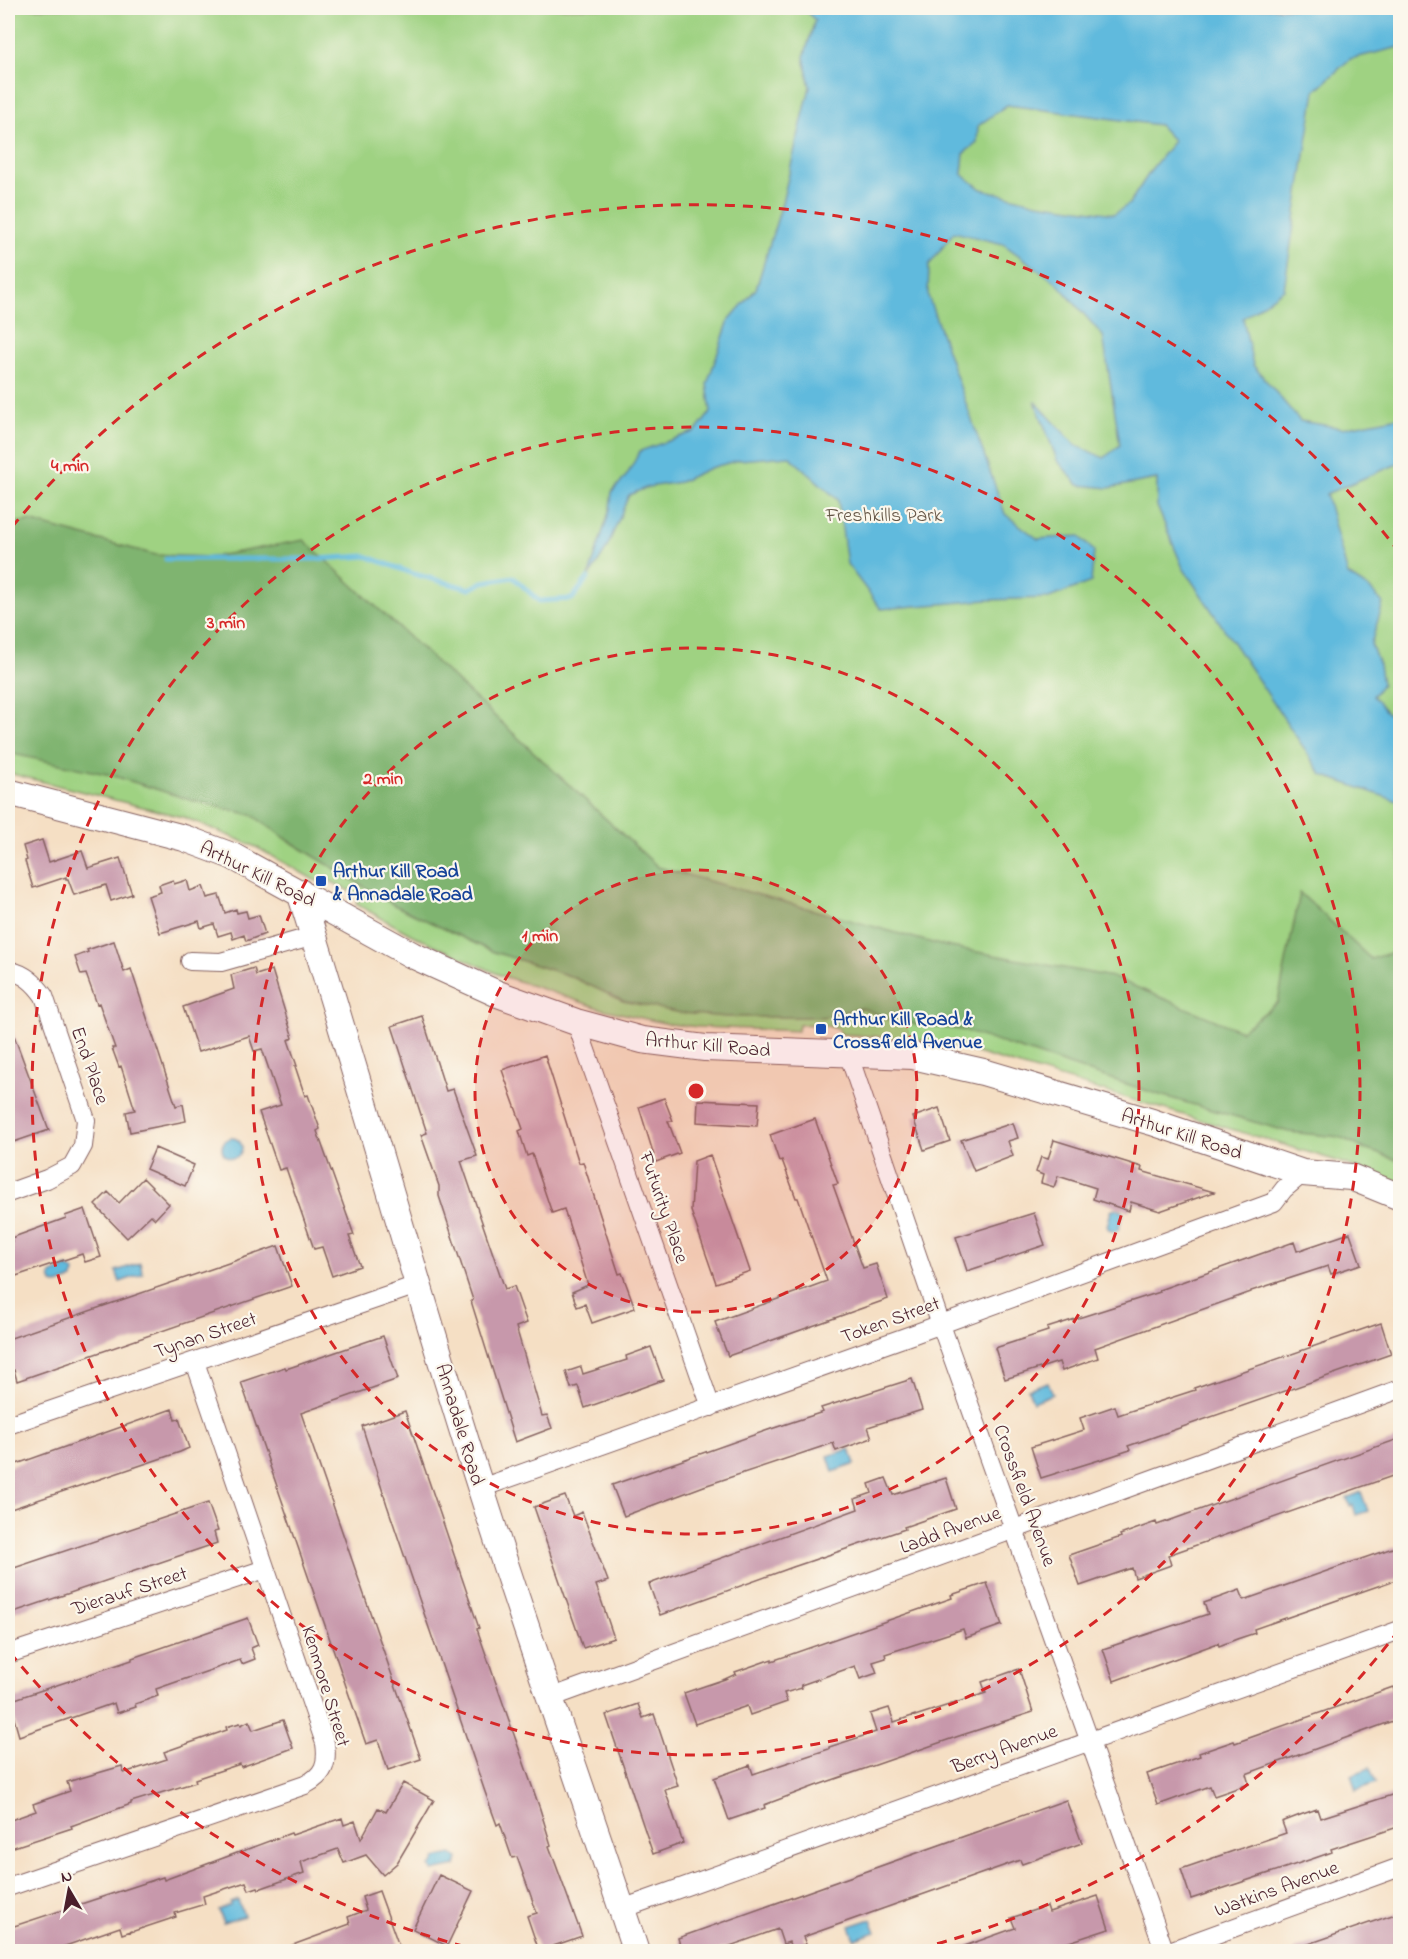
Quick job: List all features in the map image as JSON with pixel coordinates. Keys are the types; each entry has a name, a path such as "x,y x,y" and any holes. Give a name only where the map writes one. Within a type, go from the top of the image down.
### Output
{"street":[{"name":"Arthur Kill Road","path":"8,792 184,838 232,856 412,956 498,994 576,1022 642,1040 705,1048 913,1056 983,1072 1152,1122 1304,1173 1351,1177 1401,1197"},
{"name":"Annadale Road","path":"300,892 417,1285 481,1488 549,1698 636,1952"},
{"path":"190,961 221,962 314,936"},
{"name":"End Place","path":"8,970 21,973 35,983 44,996 86,1120 83,1146 72,1166 47,1179 8,1193"},
{"name":"Futurity Place","path":"576,1022 711,1407"},
{"name":"Crossfield Avenue","path":"848,1053 941,1324 1166,1952"},
{"name":"Token Street","path":"481,1488 711,1407 1274,1202 1304,1173"},
{"name":"Tynan Street","path":"8,1425 417,1285"},
{"name":"Kenmore Street","path":"8,1887 305,1785 317,1779 325,1770 327,1757 325,1743 195,1362"},
{"name":"Ladd Avenue","path":"549,1698 1401,1389"},
{"name":"Dierauf Street","path":"8,1654 265,1569"},
{"name":"Berry Avenue","path":"622,1909 1401,1630"},
{"name":"Watkins Avenue","path":"1166,1952 1401,1867"}],"green space":[{"name":"Freshkills Park","path":"8,8 1400,8 1400,1184 1334,1160 970,1051 923,1040 839,1034 839,1029 820,1024 799,1025 798,1031 699,1027 668,1024 602,1009 500,975 410,934 356,904 360,896 326,879 316,881 256,847 186,818 8,773"},
{"path":"29,521 156,555 211,557 304,540 658,867 940,945 1112,977 1241,1031 1278,1002 1300,893 1371,959 1400,950 1400,1161 1367,1150 1340,1137 1289,1132 1160,1095 962,1030 895,1022 862,1008 823,1017 726,1017 681,1013 623,1001 570,976 491,951 394,905 291,842 252,815 194,801 111,775 8,753 8,524"}],"water":[{"path":"802,8 1400,8 1400,47 1350,59 1315,91 1284,289 1243,318 1253,365 1300,421 1342,428 1400,417 1400,463 1326,494 1348,575 1370,589 1383,603 1371,644 1379,665 1382,684 1373,696 1388,714 1400,720 1400,802 1322,775 1183,568 1157,506 1157,479 1109,488 1078,485 1057,460 1035,401 1075,445 1104,458 1120,445 1103,336 1057,283 1003,244 954,232 929,265 928,296 1005,514 1038,539 1079,536 1094,551 1091,582 1049,598 987,600 881,609 847,564 838,500 789,456 739,460 710,468 680,482 648,487 629,495 606,550 588,578 610,509 612,492 627,475 640,451 696,431 711,412 707,384 729,320 756,289 781,207 810,87 804,57 815,20","holes":["1007,105 1159,125 1174,141 1153,167 1129,204 1114,214 1037,203 981,189 962,174 964,153 977,143 978,126"]},
{"path":"232,1138 239,1141 242,1148 239,1155 232,1158 225,1155 222,1148 225,1141"},
{"path":"1121,1210 1123,1214 1118,1230 1115,1232 1109,1230 1107,1226 1111,1211"},
{"path":"140,1263 143,1274 120,1282 116,1271"},
{"path":"67,1267 74,1271 73,1279 58,1285 52,1283 50,1277 52,1273"},
{"path":"1048,1382 1053,1394 1033,1402 1028,1389"},
{"path":"850,1449 855,1464 833,1472 828,1456"},
{"path":"1361,1492 1368,1511 1356,1515 1353,1505 1350,1506 1347,1498"},
{"path":"1370,1768 1376,1783 1356,1790 1351,1775"},
{"path":"451,1854 458,1858 456,1866 433,1871 430,1866 436,1858"},
{"path":"238,1900 244,1916 223,1923 219,1910"},
{"path":"871,1919 876,1932 855,1939 850,1926"}],"building":[{"path":"42,840 49,862 82,851 88,868 120,858 132,894 111,901 106,885 74,895 66,877 33,888 23,846"},
{"path":"173,880 174,884 187,880 190,891 203,886 207,898 219,895 225,913 236,909 237,913 246,911 248,918 259,915 265,934 246,941 244,935 233,939 231,932 218,936 214,924 201,928 199,921 160,933 148,896 161,892 159,885"},
{"path":"114,941 124,972 131,969 176,1106 183,1104 186,1121 130,1132 126,1112 135,1110 121,1066 119,1067 112,1048 115,1048 99,1003 97,1004 86,974 81,975 75,957 88,952 87,950"},
{"path":"254,968 256,975 272,970 293,1038 288,1040 297,1066 295,1066 320,1129 317,1131 354,1235 349,1236 360,1266 332,1276 322,1247 314,1249 286,1168 279,1170 259,1112 281,1105 262,1049 254,1051 249,1036 198,1052 183,1007 234,989 231,975"},
{"path":"422,1016 446,1091 453,1089 477,1156 461,1161 505,1289 514,1286 527,1323 516,1327 542,1416 547,1415 552,1428 515,1442 439,1196 439,1186 421,1135 427,1133 392,1026"},
{"path":"8,1022 49,1130 8,1144"},
{"path":"545,1055 579,1163 583,1162 619,1274 622,1273 635,1308 592,1323 585,1304 577,1307 572,1292 588,1285 564,1209 552,1213 532,1154 527,1156 519,1131 523,1129 502,1070"},
{"path":"664,1098 673,1121 668,1121 680,1153 656,1162 639,1107"},
{"path":"698,1100 759,1103 757,1126 697,1122"},
{"path":"939,1108 950,1141 924,1150 913,1117"},
{"path":"815,1119 838,1184 833,1185 863,1268 876,1264 888,1299 728,1356 715,1322 827,1281 798,1198 796,1198 782,1160 779,1161 770,1135"},
{"path":"1013,1123 1018,1138 1008,1141 1013,1156 974,1171 961,1140"},
{"path":"1054,1140 1142,1167 1141,1171 1214,1192 1160,1211 1131,1202 1129,1211 1093,1199 1096,1188 1058,1176 1054,1187 1041,1183 1043,1175 1036,1172 1041,1157 1048,1159"},
{"path":"155,1148 194,1165 185,1186 146,1169"},
{"path":"710,1155 750,1271 716,1283 691,1211 694,1161"},
{"path":"143,1178 169,1204 155,1219 151,1215 127,1238 95,1205 108,1192 119,1203"},
{"path":"85,1209 101,1257 85,1262 82,1254 16,1276 11,1260 8,1261 8,1243 12,1241 11,1238"},
{"path":"1034,1213 1045,1245 967,1271 956,1237"},
{"path":"1350,1233 1361,1264 1331,1274 1328,1266 1251,1291 1095,1348 1098,1358 1062,1371 1059,1362 1005,1379 995,1348 1048,1331 1047,1328 1160,1292 1159,1290 1294,1242 1297,1251"},
{"path":"278,1246 292,1286 17,1381 14,1370 10,1371 8,1339"},
{"path":"1381,1323 1391,1354 1128,1446 1130,1450 1041,1478 1031,1447 1084,1430 1080,1418 1115,1406 1118,1415 1195,1390 1194,1388"},
{"path":"383,1336 398,1379 301,1413 421,1759 388,1770 378,1740 366,1744 241,1382"},
{"path":"651,1347 663,1380 585,1408 578,1386 571,1388 566,1372 581,1367 583,1374 627,1360 626,1356"},
{"path":"912,1379 922,1410 868,1427 872,1438 836,1451 833,1443 704,1486 624,1516 612,1485 823,1412 821,1408"},
{"path":"172,1409 175,1420 179,1419 189,1448 8,1510 8,1467"},
{"path":"405,1411 479,1628 477,1629 540,1809 551,1845 549,1846 582,1936 539,1951 527,1916 537,1913 517,1857 512,1858 500,1823 497,1825 485,1792 362,1426"},
{"path":"1401,1438 1401,1473 1168,1555 1171,1565 1135,1578 1132,1568 1080,1586 1069,1555 1156,1522 1157,1525"},
{"path":"886,1478 893,1495 946,1478 956,1509 660,1615 649,1584 858,1509 855,1499 872,1493 869,1484"},
{"path":"565,1496 573,1516 582,1512 608,1581 596,1585 614,1638 583,1648 534,1507"},
{"path":"208,1503 218,1531 214,1532 217,1543 8,1614 8,1570"},
{"path":"1401,1545 1401,1578 1254,1629 1255,1633 1219,1646 1218,1643 1114,1681 1103,1649 1208,1614 1204,1603 1240,1590 1244,1600"},
{"path":"987,1583 1002,1625 966,1638 963,1629 885,1654 886,1658 873,1662 877,1673 860,1679 855,1666 801,1685 802,1688 784,1693 787,1702 750,1715 747,1706 695,1724 684,1693 725,1679 736,1674 735,1672 952,1598 951,1595"},
{"path":"248,1618 258,1645 251,1648 255,1659 242,1664 240,1660 156,1689 158,1696 135,1704 136,1707 117,1713 114,1703 19,1736 9,1701"},
{"path":"1019,1669 1033,1712 815,1786 764,1805 765,1808 729,1820 714,1778 750,1765 753,1774 876,1732 870,1714 889,1708 894,1722 986,1693 982,1682"},
{"path":"1393,1687 1401,1710 1401,1718 1246,1774 1249,1784 1214,1796 1210,1786 1158,1805 1147,1774 1200,1756 1199,1753 1234,1741 1235,1743"},
{"path":"638,1704 643,1718 654,1714 678,1786 665,1790 683,1843 653,1854 606,1715"},
{"path":"283,1720 293,1748 241,1767 240,1764 195,1779 196,1782 131,1802 131,1804 71,1826 72,1828 8,1849 8,1821 36,1811 33,1804 70,1791 67,1782 122,1766 124,1773 167,1759 164,1752 227,1730 226,1727 240,1723 241,1725 249,1721 253,1730"},
{"path":"403,1783 434,1800 397,1863 383,1875 366,1855 344,1863 338,1849 301,1862 304,1873 259,1889 258,1887 249,1890 246,1882 203,1896 205,1904 175,1913 176,1917 131,1932 122,1934 120,1927 48,1952 8,1952 8,1928 163,1877 164,1880 291,1833 292,1835 342,1818 344,1825 355,1821 361,1839 378,1808 386,1812"},
{"path":"1401,1792 1401,1826 1331,1849 1332,1852 1315,1858 1191,1899 1181,1869 1286,1833 1282,1822 1317,1809 1320,1818"},
{"path":"1066,1800 1082,1843 1022,1864 1020,1860 803,1937 806,1944 791,1949 789,1942 783,1944 778,1929 713,1952 682,1952 678,1938"},
{"path":"439,1875 473,1891 447,1946 413,1929"},
{"path":"379,1891 399,1946 383,1952 279,1952 279,1950 350,1924 348,1917 366,1910 362,1897"},
{"path":"1098,1896 1109,1929 1060,1945 1061,1948 1053,1952 956,1952 956,1949 1015,1928 1011,1918 1047,1906 1049,1912"},
{"path":"1401,1912 1401,1952 1294,1952 1294,1949"}],"waterway":[{"path":"166,559 317,559 366,556 414,574 470,589 483,582 513,577 539,601 572,599 588,578"}],"place":[{"name":"Arthur Kill Road & Annadale Road","path":"321,881"},
{"name":"Arthur Kill Road & Crossfield Avenue","path":"821,1029"}]}
